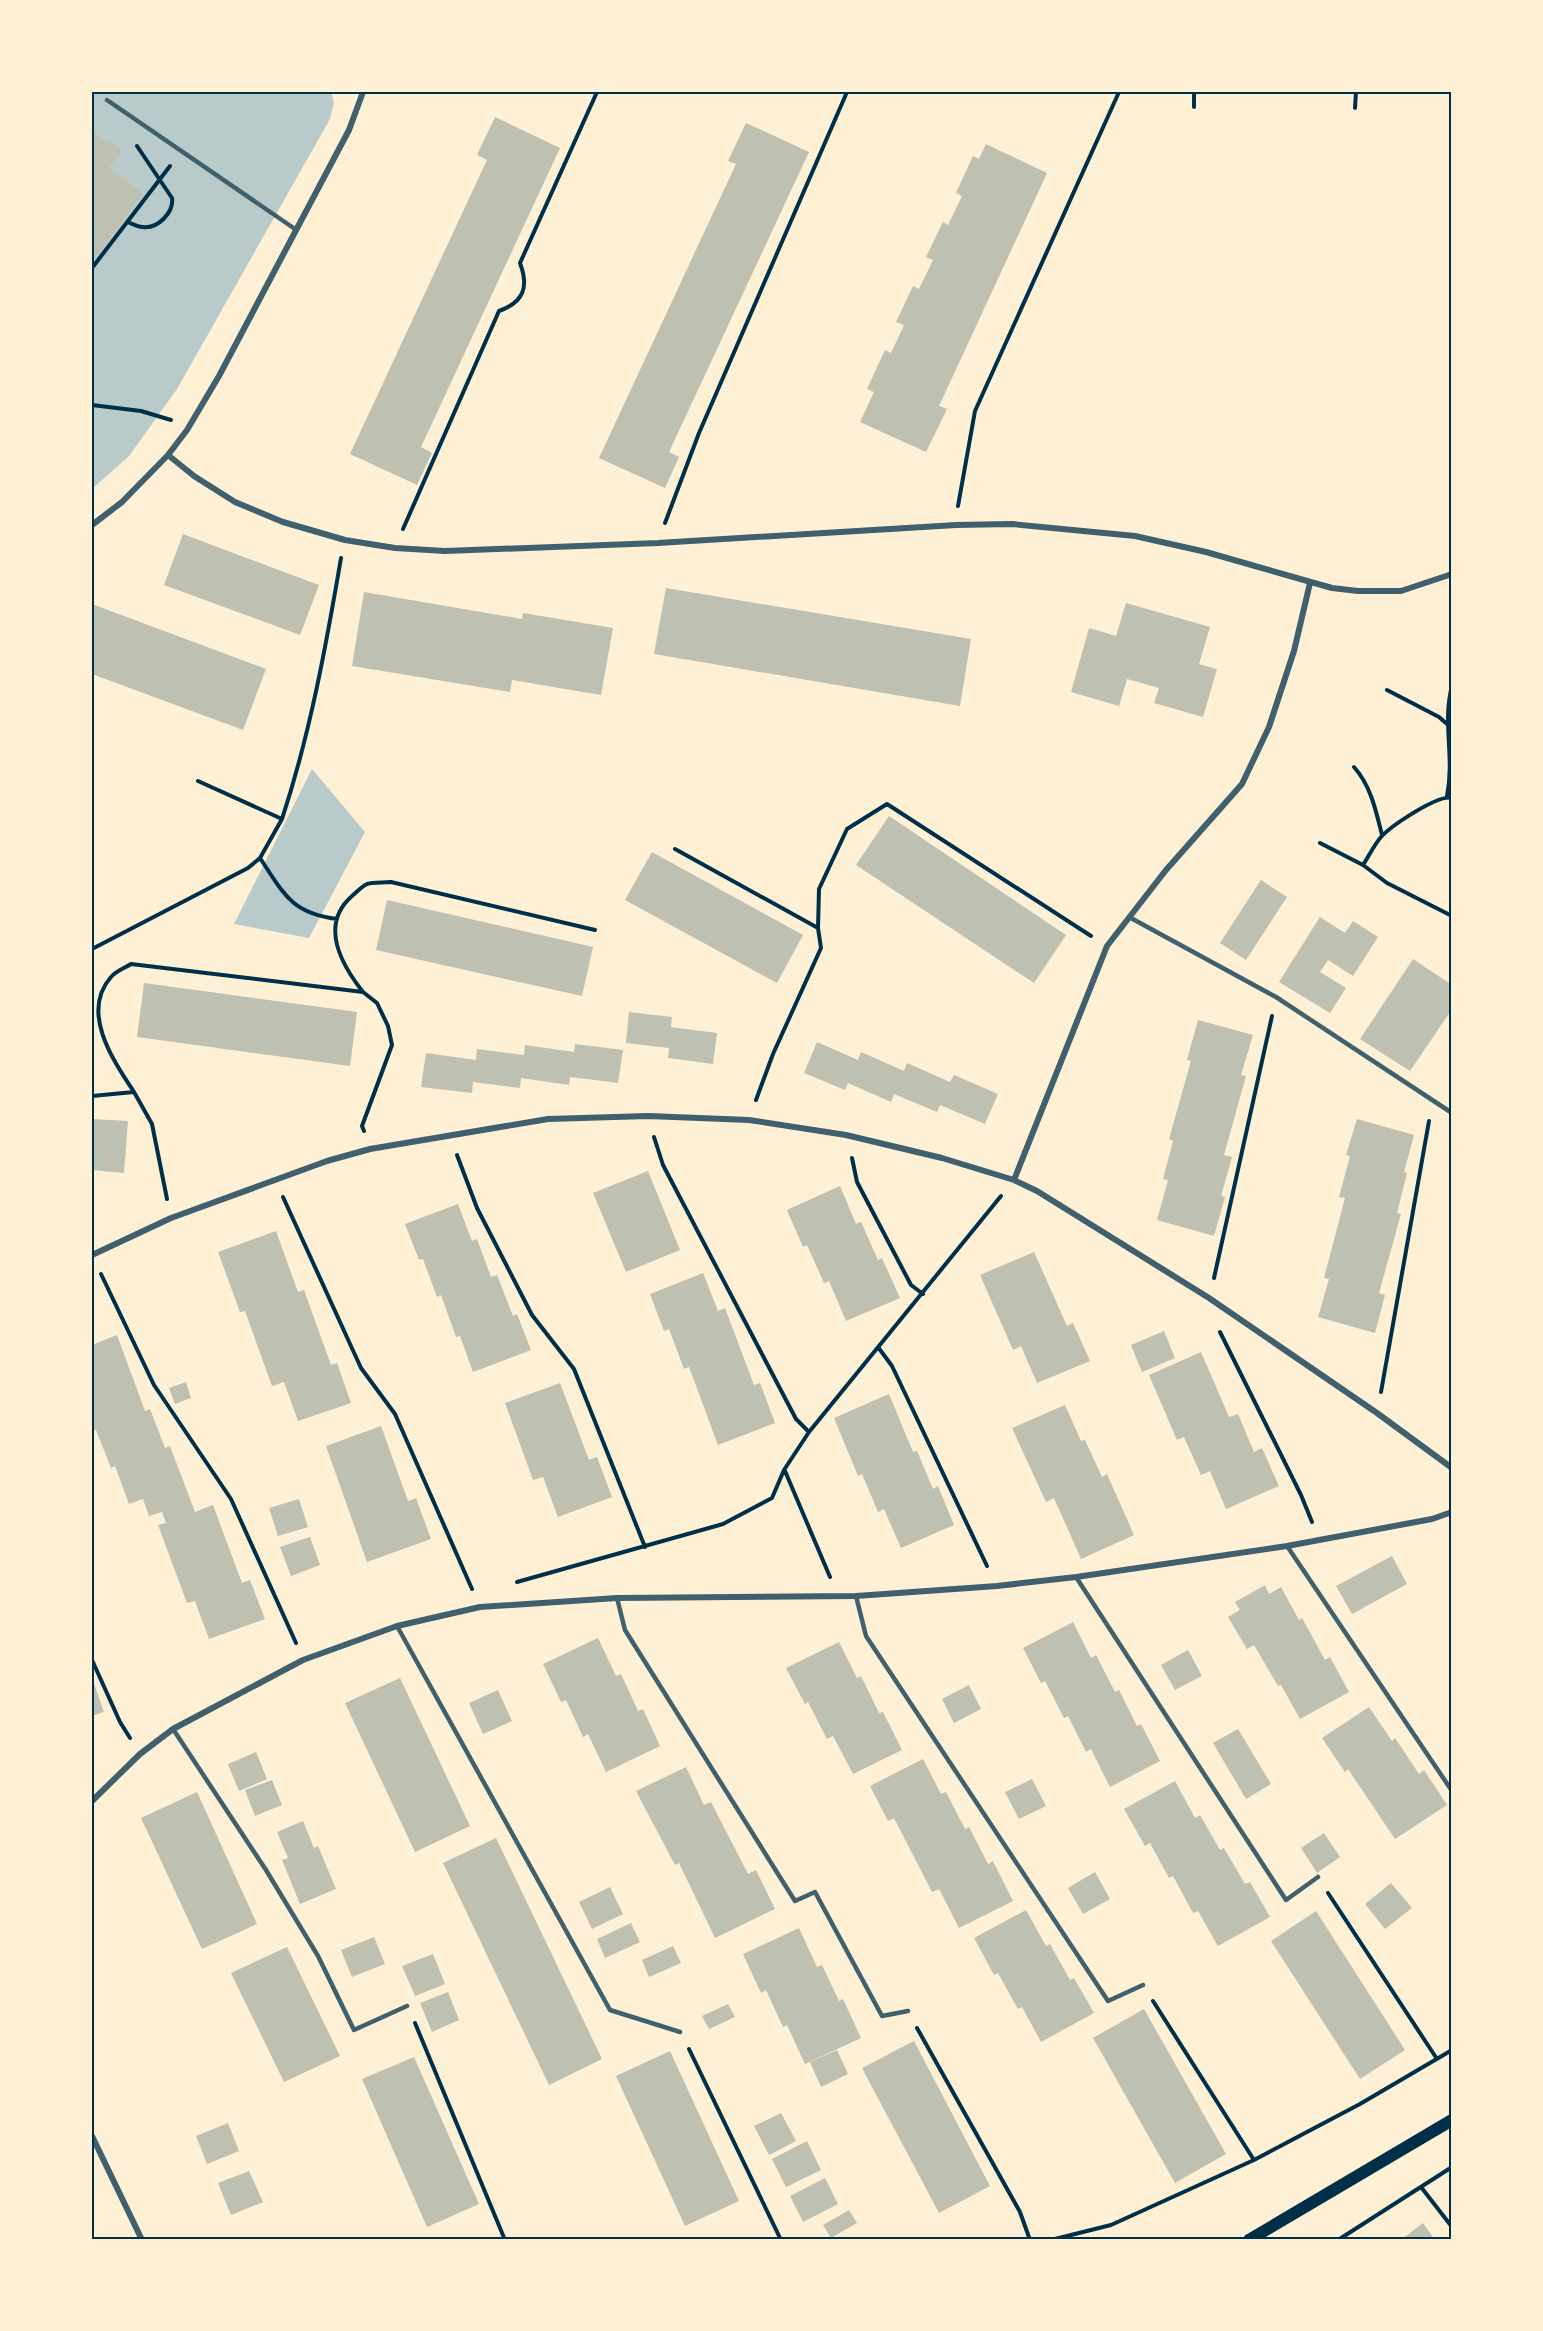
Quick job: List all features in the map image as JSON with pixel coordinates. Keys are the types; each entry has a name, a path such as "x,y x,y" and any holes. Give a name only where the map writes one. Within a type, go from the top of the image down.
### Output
{"main road":[{"path":"1249,2240 1452,2120"}],"street":[{"path":"92,525 122,502 168,455 187,430 219,376 349,130 363,92"},
{"path":"168,455 194,476 235,502 283,522 345,540 395,548 445,550 658,543 956,525 1021,525 1135,536 1206,552 1310,583 1358,591 1401,591 1452,574"},
{"path":"1014,1180 1107,946 1166,870 1242,784 1269,727 1293,651 1310,583"},
{"path":"92,1255 171,1218 327,1161 370,1149 452,1134 548,1119 648,1116 749,1120 846,1135 942,1158 1014,1180 1037,1191 1209,1298 1377,1413 1452,1468"},
{"path":"92,1801 140,1754 173,1730 303,1660 397,1626 480,1607 617,1598 856,1596 997,1586 1076,1577 1287,1546 1432,1519 1452,1512"},
{"path":"92,2136 142,2240"}],"lane":[{"path":"108,100 295,229"},
{"path":"1129,916 1276,997 1452,1113"},
{"path":"1287,1546 1452,1791"},
{"path":"1076,1577 1286,1900 1318,1877"},
{"path":"856,1596 866,1636 1107,2001 1143,1985"},
{"path":"617,1598 625,1630 795,1901 815,1892 882,2016 908,2012"},
{"path":"397,1626 610,2010 680,2032"},
{"path":"173,1730 266,1870 318,1956 354,2030 407,2006"}],"path":[{"path":"395,548 499,311 511,306 520,297 526,280 520,263 597,92"},
{"path":"658,543 699,433 847,92"},
{"path":"956,525 962,475 975,411 1119,92"},
{"path":"1194,92 1194,107"},
{"path":"1355,108 1356,92"},
{"path":"128,222 144,228 152,226 173,207 172,198 133,140"},
{"path":"92,268 168,167"},
{"path":"92,405 164,416 187,430"},
{"path":"92,949 248,868 260,858 282,819 300,766 345,540"},
{"path":"1363,865 1382,835 1428,805 1449,797 1451,759 1448,701 1452,686"},
{"path":"1386,690 1439,717 1448,724"},
{"path":"1354,767 1364,777 1382,835"},
{"path":"198,781 282,819"},
{"path":"749,1120 773,1054 821,948 818,928 819,890 847,829 887,804 1107,946"},
{"path":"1320,843 1363,865 1387,883 1452,916"},
{"path":"675,849 818,928"},
{"path":"260,858 286,896 302,910 318,916 337,919"},
{"path":"370,1149 362,1126 392,1045 388,1026 377,1003 363,992 346,970 334,938 337,919 345,903 365,885 391,882 595,930"},
{"path":"171,1218 152,1124 104,1042 99,1014 100,992 112,975 131,964 363,992"},
{"path":"1276,997 1209,1298 1220,1334 1301,1495 1318,1539"},
{"path":"92,1096 134,1092"},
{"path":"1377,1413 1432,1100"},
{"path":"648,1116 663,1165 796,1419 808,1432"},
{"path":"452,1134 460,1168 477,1208 532,1315 574,1369 645,1547"},
{"path":"846,1135 857,1182 911,1285 923,1294"},
{"path":"275,1180 361,1368 395,1414 480,1607"},
{"path":"508,1584 723,1524 772,1498 784,1470 808,1432 1014,1180"},
{"path":"92,1255 154,1385 231,1499 303,1660"},
{"path":"878,1347 892,1366 997,1586"},
{"path":"784,1470 838,1596"},
{"path":"92,1660 120,1722 140,1754"},
{"path":"1318,1877 1437,2059"},
{"path":"1143,1985 1254,2160"},
{"path":"407,2006 505,2240"},
{"path":"908,2012 1020,2212 1030,2240"},
{"path":"680,2032 781,2240"},
{"path":"1051,2240 1111,2224 1254,2160 1360,2104 1452,2049"},
{"path":"1338,2240 1452,2167"},
{"path":"1421,2187 1452,2227"}],"shaded area":[{"path":"92,92 331,92 334,103 330,119 177,389 129,456 92,489"},
{"path":"312,769 365,832 309,938 234,924"}],"building":[{"path":"495,117 560,148 421,447 432,453 417,485 350,454 487,160 477,155"},
{"path":"746,123 809,152 669,452 679,457 665,488 599,458 736,164 728,161"},
{"path":"92,131 122,150 109,168 143,193 92,262"},
{"path":"986,144 1047,173 939,406 947,409 926,452 860,422 874,392 867,389 885,350 891,353 904,325 896,322 913,286 919,289 933,260 926,257 943,222 948,225 962,196 956,193 973,156 979,159"},
{"path":"183,534 319,585 300,635 164,585"},
{"path":"666,588 971,639 960,706 654,654"},
{"path":"364,592 522,619 523,613 613,628 601,695 512,680 510,692 352,666"},
{"path":"1126,603 1210,627 1199,664 1217,669 1203,717 1154,703 1159,688 1127,679 1119,706 1071,692 1089,628 1116,636"},
{"path":"92,604 266,669 243,730 92,674"},
{"path":"889,816 1066,935 1034,983 856,865"},
{"path":"652,852 803,935 777,983 625,900"},
{"path":"1261,880 1287,897 1246,960 1220,943"},
{"path":"387,900 593,947 582,996 376,950"},
{"path":"1320,917 1345,933 1353,921 1378,937 1353,976 1328,960 1320,972 1346,988 1330,1013 1279,982"},
{"path":"1413,959 1452,985 1452,1009 1410,1071 1360,1039"},
{"path":"144,983 357,1012 350,1066 137,1037"},
{"path":"629,1012 672,1017 671,1027 717,1033 713,1064 668,1058 669,1048 626,1043"},
{"path":"1198,1020 1253,1035 1241,1075 1246,1076 1224,1155 1232,1157 1221,1196 1225,1197 1214,1236 1157,1220 1168,1180 1163,1179 1173,1141 1169,1139 1191,1061 1187,1060"},
{"path":"817,1042 858,1060 861,1052 904,1071 907,1063 950,1082 954,1075 998,1094 985,1124 940,1105 937,1112 894,1094 891,1102 848,1083 845,1090 804,1073"},
{"path":"575,1044 623,1050 618,1083 570,1077 569,1085 521,1078 520,1088 473,1082 472,1093 421,1087 426,1053 476,1060 477,1049 524,1055 525,1045 574,1052"},
{"path":"92,1119 128,1121 124,1173 92,1170"},
{"path":"1357,1119 1414,1135 1404,1172 1407,1173 1397,1213 1401,1214 1379,1293 1385,1295 1375,1333 1318,1317 1329,1279 1324,1278 1345,1198 1339,1197 1350,1156 1346,1155"},
{"path":"648,1171 680,1250 626,1272 593,1193"},
{"path":"840,1186 856,1224 861,1222 878,1260 882,1258 900,1298 846,1321 829,1281 824,1283 807,1245 803,1247 787,1210"},
{"path":"458,1204 472,1241 477,1239 491,1277 497,1275 513,1316 517,1314 531,1350 473,1372 460,1336 456,1337 441,1295 437,1297 423,1259 419,1260 405,1224"},
{"path":"276,1231 298,1292 304,1290 331,1365 337,1363 351,1403 298,1421 284,1382 272,1386 245,1311 240,1312 218,1252"},
{"path":"1034,1252 1067,1326 1073,1323 1090,1361 1037,1383 1021,1346 1013,1350 980,1275"},
{"path":"703,1273 718,1311 725,1308 754,1385 760,1383 775,1423 718,1445 689,1367 684,1369 669,1329 664,1331 650,1294"},
{"path":"1164,1331 1175,1358 1142,1372 1131,1345"},
{"path":"117,1335 145,1411 150,1409 165,1448 170,1446 195,1512 213,1505 242,1583 250,1580 265,1619 209,1639 195,1601 187,1603 158,1525 166,1523 162,1512 149,1516 143,1499 129,1504 115,1466 111,1468 96,1430 93,1431 92,1428 92,1345"},
{"path":"1201,1352 1229,1417 1238,1414 1254,1452 1262,1448 1279,1486 1226,1509 1210,1471 1201,1475 1184,1437 1177,1440 1149,1375"},
{"path":"186,1382 191,1398 175,1404 169,1388"},
{"path":"560,1383 589,1460 597,1457 612,1497 558,1517 543,1477 533,1480 505,1403"},
{"path":"889,1394 913,1452 917,1451 933,1489 938,1486 954,1525 901,1548 884,1509 878,1512 862,1474 858,1476 834,1418"},
{"path":"1065,1405 1081,1441 1085,1440 1102,1477 1107,1474 1134,1535 1081,1559 1054,1498 1046,1502 1012,1428"},
{"path":"381,1426 408,1501 416,1498 431,1539 367,1562 326,1446"},
{"path":"299,1499 308,1527 278,1536 269,1508"},
{"path":"310,1537 320,1565 291,1576 280,1547"},
{"path":"1392,1556 1407,1584 1352,1614 1336,1586"},
{"path":"1265,1585 1269,1594 1281,1587 1299,1620 1302,1618 1325,1660 1330,1657 1349,1692 1300,1719 1281,1685 1278,1686 1254,1645 1247,1649 1228,1617 1240,1610 1235,1602"},
{"path":"1073,1622 1091,1658 1096,1655 1115,1692 1119,1690 1137,1726 1141,1724 1160,1761 1110,1787 1091,1749 1086,1752 1068,1716 1064,1718 1045,1681 1041,1683 1023,1648"},
{"path":"598,1638 616,1676 621,1674 638,1711 643,1709 660,1746 606,1772 588,1734 583,1737 566,1700 561,1702 543,1664"},
{"path":"839,1642 857,1678 861,1676 879,1713 883,1712 902,1750 853,1774 833,1736 827,1739 808,1702 805,1704 786,1668"},
{"path":"1188,1650 1202,1676 1175,1690 1161,1665"},
{"path":"92,1678 104,1712 92,1716"},
{"path":"400,1678 470,1826 415,1852 345,1703"},
{"path":"969,1685 981,1709 954,1723 942,1699"},
{"path":"498,1690 512,1721 483,1734 469,1703"},
{"path":"1369,1707 1392,1741 1395,1738 1419,1774 1424,1770 1447,1805 1395,1839 1348,1769 1345,1772 1322,1738"},
{"path":"1238,1729 1271,1784 1246,1799 1213,1743"},
{"path":"256,1752 267,1779 239,1791 228,1764"},
{"path":"923,1759 941,1794 946,1792 965,1829 969,1827 988,1864 993,1861 1013,1901 959,1928 939,1889 932,1892 894,1818 888,1821 870,1786"},
{"path":"686,1767 704,1805 711,1802 748,1874 756,1870 775,1909 715,1938 679,1863 675,1865 636,1791"},
{"path":"1032,1779 1046,1806 1019,1819 1005,1792"},
{"path":"272,1780 282,1805 255,1816 245,1790"},
{"path":"1175,1781 1195,1818 1200,1815 1220,1850 1224,1848 1245,1884 1250,1882 1270,1917 1218,1946 1198,1911 1193,1913 1173,1876 1169,1878 1150,1843 1145,1846 1124,1809"},
{"path":"197,1792 257,1924 202,1949 141,1818"},
{"path":"303,1821 314,1848 318,1846 336,1889 300,1904 282,1860 288,1858 277,1832"},
{"path":"1324,1833 1340,1857 1317,1873 1301,1848"},
{"path":"496,1838 602,2059 549,2085 443,1863"},
{"path":"1095,1872 1110,1899 1083,1914 1068,1888"},
{"path":"1391,1883 1412,1908 1385,1929 1365,1904"},
{"path":"610,1887 623,1914 592,1929 579,1902"},
{"path":"1026,1910 1046,1946 1050,1944 1070,1980 1074,1978 1094,2013 1041,2042 1022,2007 1018,2009 998,1973 994,1975 974,1938"},
{"path":"1316,1911 1405,2050 1360,2079 1271,1941"},
{"path":"631,1923 640,1942 605,1958 597,1939"},
{"path":"799,1928 817,1967 822,1965 839,2001 843,1999 861,2038 805,2064 787,2025 783,2027 766,1990 761,1993 743,1954"},
{"path":"374,1937 385,1964 352,1977 341,1950"},
{"path":"673,1946 681,1963 649,1977 642,1960"},
{"path":"287,1947 340,2056 284,2082 231,1973"},
{"path":"433,1954 445,1984 415,1996 402,1966"},
{"path":"448,1992 459,2020 432,2032 420,2003"},
{"path":"728,2004 735,2017 709,2029 702,2016"},
{"path":"1144,2009 1226,2154 1175,2183 1093,2038"},
{"path":"914,2041 990,2186 939,2213 862,2068"},
{"path":"837,2050 848,2074 821,2087 810,2062"},
{"path":"670,2051 739,2201 685,2226 616,2076"},
{"path":"414,2057 479,2204 427,2227 362,2079"},
{"path":"781,2113 796,2141 769,2155 754,2126"},
{"path":"228,2123 239,2151 207,2164 196,2136"},
{"path":"807,2141 821,2170 786,2187 772,2159"},
{"path":"249,2171 263,2202 231,2215 218,2183"},
{"path":"825,2178 838,2204 803,2222 790,2196"},
{"path":"849,2210 857,2223 831,2238 823,2225"},
{"path":"1423,2223 1435,2240 1401,2240"}]}
